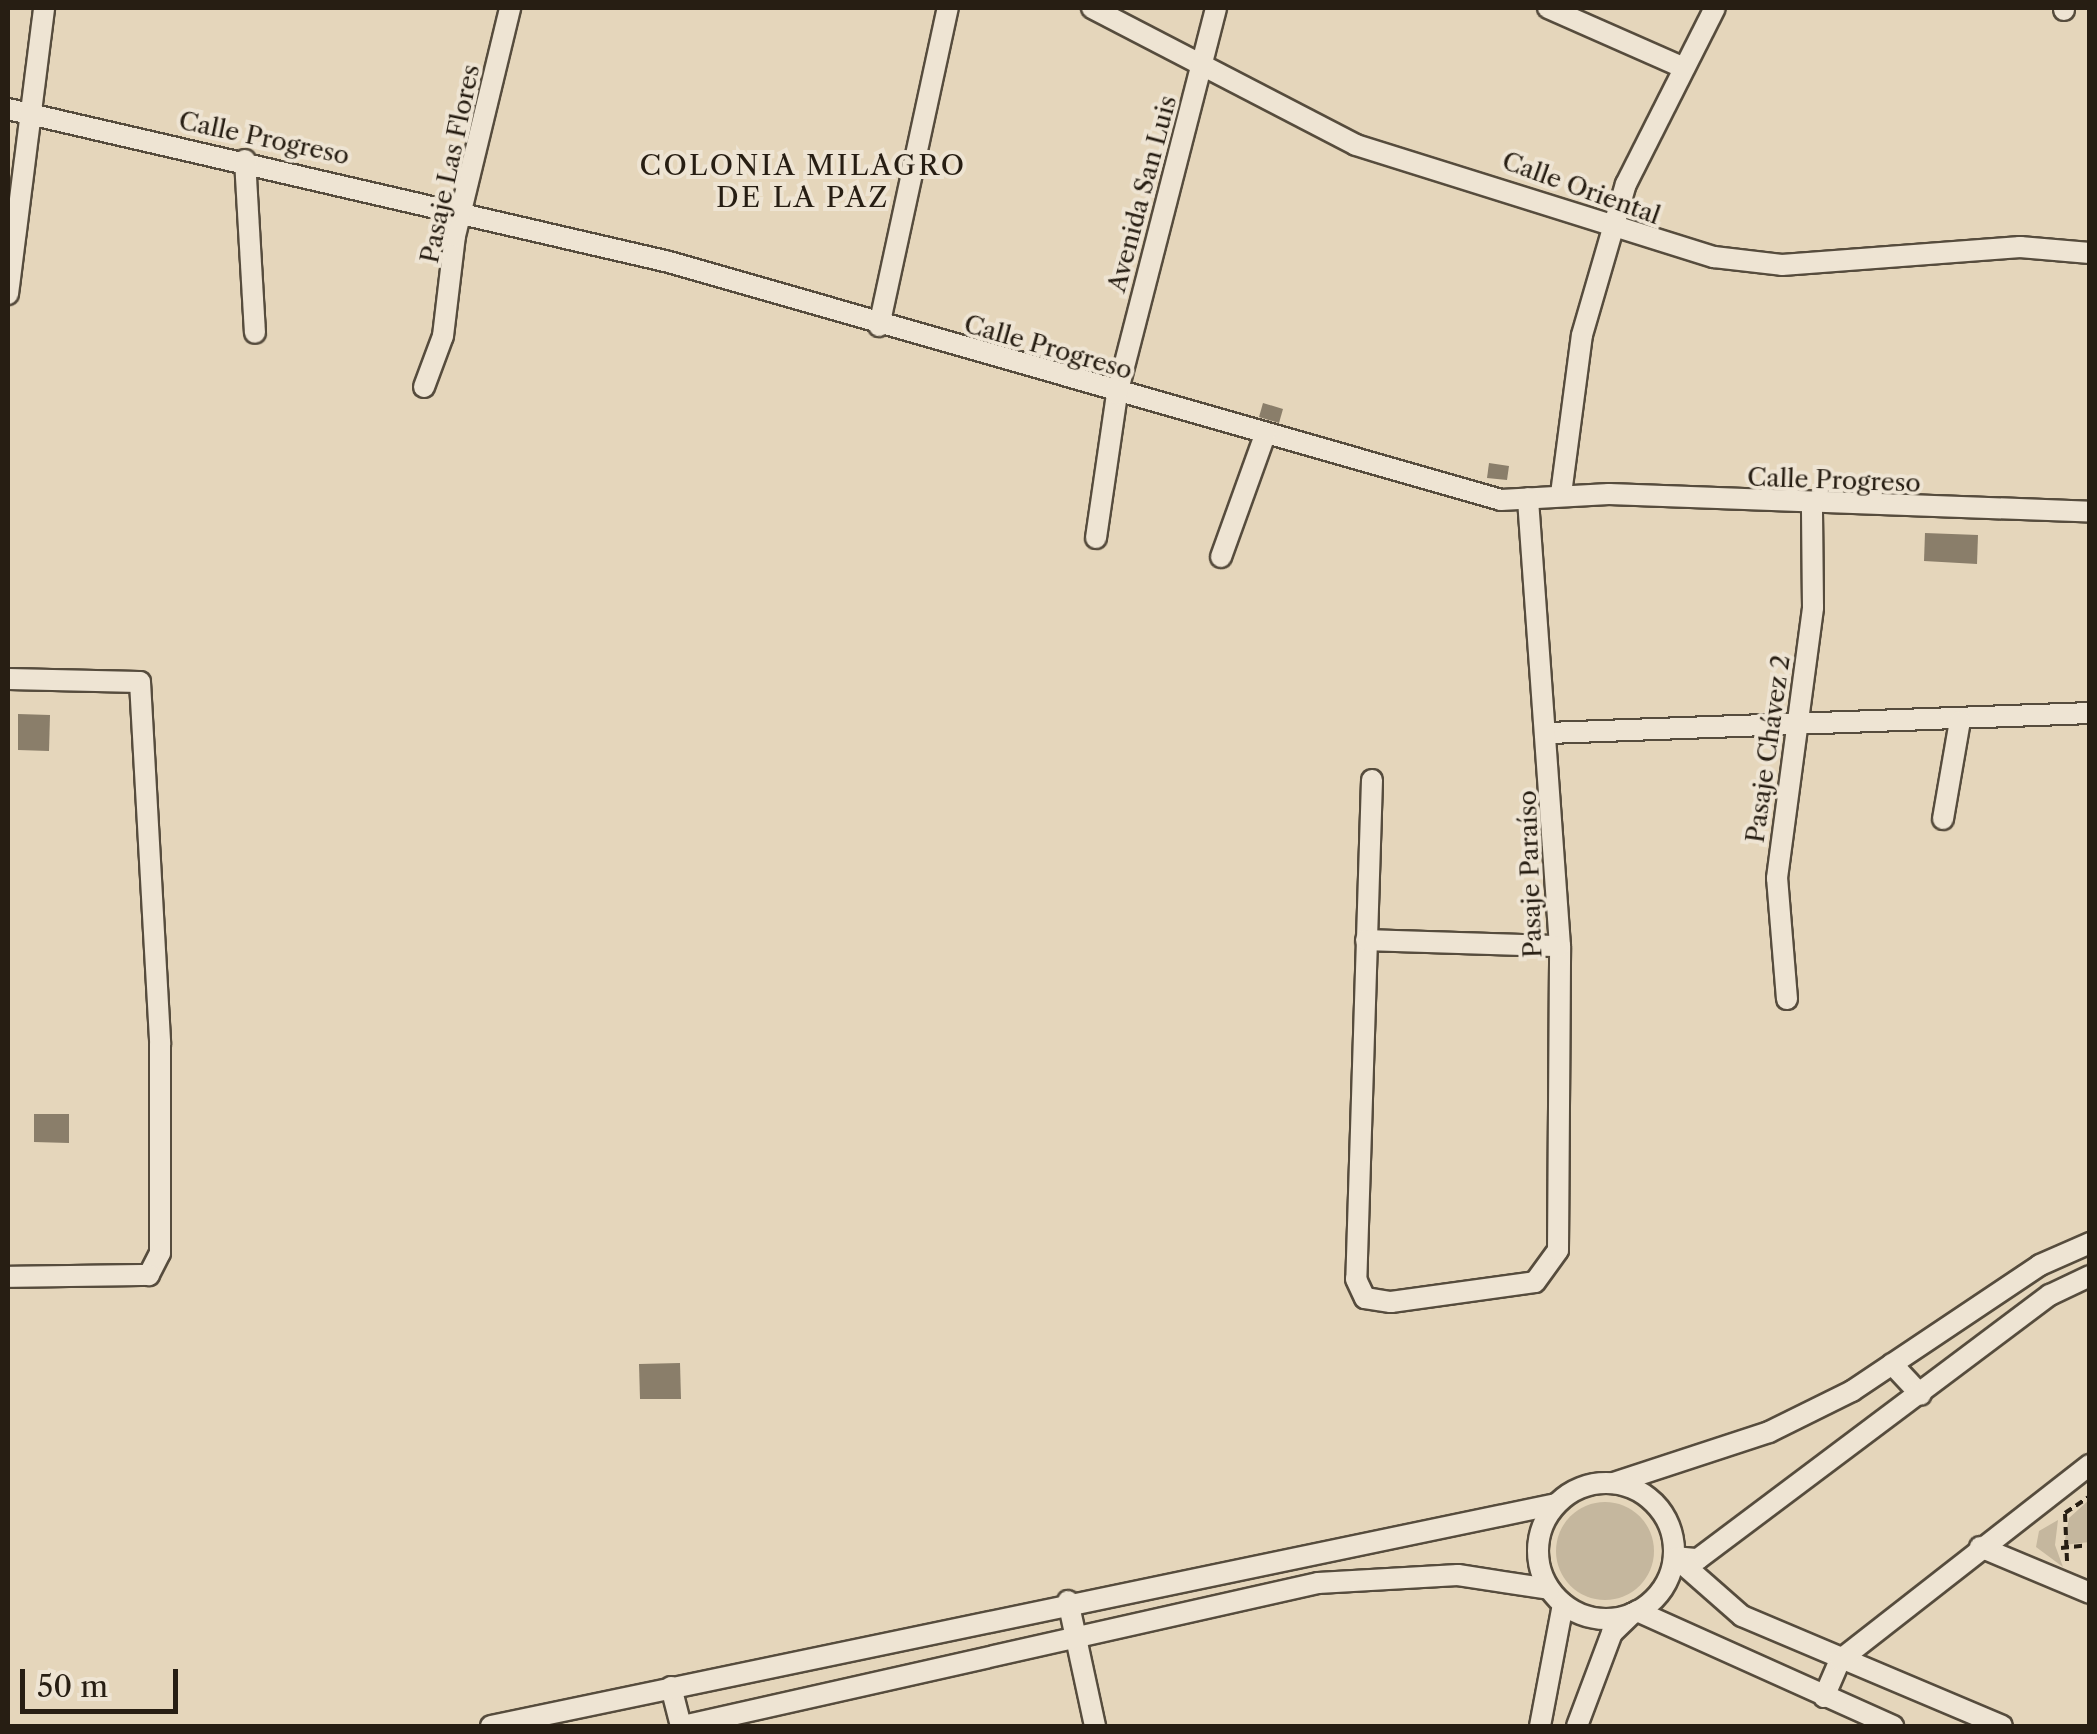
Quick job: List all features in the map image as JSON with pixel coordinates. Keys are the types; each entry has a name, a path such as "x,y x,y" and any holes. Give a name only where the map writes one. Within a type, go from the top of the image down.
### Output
{"street":[{"path":"8,294 44,8"},
{"name":"Pasaje Las Flores","path":"424,388 443,336 464,209 510,8"},
{"path":"878,326 948,8"},
{"name":"Calle Oriental","path":"1092,8 1356,145 1714,257 1782,265 2020,247 2090,253"},
{"name":"Avenida San Luis","path":"1096,538 1117,394 1216,8"},
{"path":"1548,8 1682,67"},
{"path":"1561,494 1570,394 1614,227 1682,67 1715,8"},
{"name":"Calle Progreso","path":"8,109 464,209 1501,500 1561,494 1812,506 2090,512"},
{"path":"245,160 255,333"},
{"path":"1221,557 1265,435"},
{"name":"Pasaje Paraíso","path":"1366,940 1356,1278 1365,1298 1535,1282 1558,1250 1560,946 1548,734 1528,498"},
{"name":"Pasaje Chávez 2","path":"1788,999 1778,878 1813,607 1812,506"},
{"path":"8,679 140,682 160,1044 160,1253 149,1275 8,1277"},
{"path":"1548,734 1795,730 2090,713"},
{"path":"1943,819 1960,721"},
{"path":"1372,780 1366,940 1560,946"},
{"path":"492,1726 1068,1601 1556,1504 1583,1487 1614,1484 1769,1432 1892,1364 2040,1264 2090,1243"},
{"path":"1674,1557 1698,1558 2050,1295 2090,1276"},
{"path":"1892,1364 1921,1395"},
{"path":"1824,1697 1840,1660 2090,1465"},
{"path":"1578,1726 1612,1633 1665,1585 1674,1557 1664,1514 1614,1484"},
{"path":"1540,1726 1556,1596 1537,1548 1556,1504"},
{"path":"1980,1547 2090,1594"},
{"path":"1674,1557 1742,1616 2002,1726"},
{"path":"672,1687 682,1726 1376,1575 1556,1596 1589,1617 1634,1613 1893,1726"},
{"path":"1068,1601 1095,1726"}],"path":[{"path":"2053,1518 2090,1496"},
{"path":"2065,1512 2061,1548 2090,1545"},
{"path":"2055,1567 2075,1574"}],"shaded area":[{"path":"2089,1500 2089,1542 2064,1545 2069,1518"},
{"path":"1605,1502 1624,1506 1639,1517 1650,1532 1654,1551 1650,1570 1639,1585 1624,1596 1605,1600 1586,1596 1571,1585 1560,1570 1556,1551 1560,1532 1571,1517 1586,1506"},
{"path":"2058,1520 2055,1545 2063,1567 2036,1547 2039,1531"}],"building":[{"path":"1263,403 1283,409 1279,423 1259,417"},
{"path":"1489,463 1509,466 1507,480 1487,478"},
{"path":"1925,533 1978,535 1977,564 1924,561"},
{"path":"18,714 50,715 49,751 18,750"},
{"path":"34,1114 69,1114 69,1143 34,1142"},
{"path":"680,1363 681,1399 640,1399 639,1364"}],"district":[{"name":"COLONIA MILAGRO DE LA PAZ","path":"803,181"}]}
